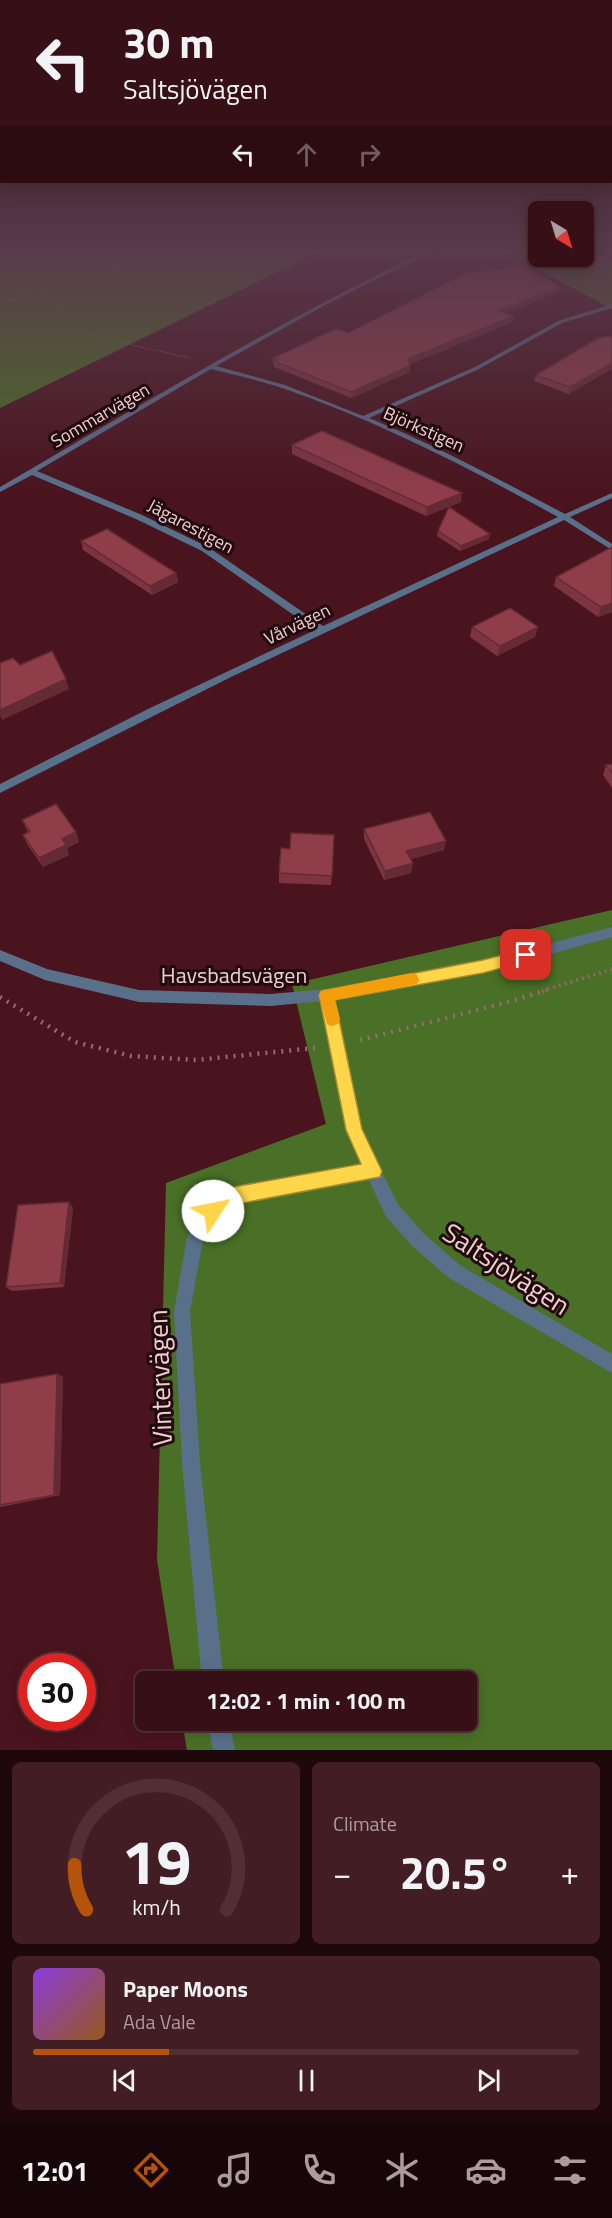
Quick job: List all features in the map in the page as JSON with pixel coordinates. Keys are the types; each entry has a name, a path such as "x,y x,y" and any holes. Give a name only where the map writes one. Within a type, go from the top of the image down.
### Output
{"street":[{"name":"Sommarvägen","path":"0,490 278,330"},
{"path":"364,418 477,368 546,330"},
{"name":"Björkstigen","path":"214,365 283,386 364,418 464,463 564,518 612,548"},
{"name":"Jägarestigen","path":"32,472 139,517 205,549 322,630"},
{"name":"Vårvägen","path":"0,789 63,755 322,630 612,495"},
{"name":"Havsbadsvägen","path":"0,955 45,974 139,996 271,1000 327,995 483,967 612,932"},
{"name":"Saltsjövägen","path":"327,995 354,1130 391,1209 418,1240 455,1272 612,1364"},
{"name":"Vintervägen","path":"212,1671 191,1463 182,1311 195,1237 222,1198 374,1171"},
{"path":"220,1731 224,1750"}],"path":[{"path":"82,330 97,337 214,365"},
{"path":"0,997 75,1042 131,1056 196,1060 338,1046 505,1003 612,969"}],"green space":[{"path":"0,330 160,330 0,408"},
{"path":"612,910 612,1750 187,1750 184,1731 477,1731 477,1671 174,1671 157,1560 166,1183 326,1124 292,984"}],"building":[{"path":"335,330 348,333 355,330 480,330 408,359 410,366 351,392 274,361 278,359 273,358"},
{"path":"612,336 612,363 570,387 536,375 598,338"},
{"path":"322,431 462,493 427,507 292,445"},
{"path":"449,507 490,534 461,546 438,531"},
{"path":"107,529 176,573 150,586 81,541"},
{"path":"612,547 612,603 601,607 556,577"},
{"path":"510,608 538,627 500,646 472,627"},
{"path":"52,651 66,679 0,710 0,663 13,658 20,665"},
{"path":"612,764 612,773 606,765"},
{"path":"56,804 76,832 62,839 66,845 39,858 23,835 30,831 22,820"},
{"path":"430,812 446,841 406,851 413,863 385,871 364,829"},
{"path":"291,833 334,835 332,876 279,873 281,848 290,849"},
{"path":"69,1202 60,1283 6,1287 18,1205"},
{"path":"57,1374 54,1495 0,1505 0,1384"}],"slow traffic":[{"path":"332,1019 327,995 412,980"}],"route":[{"path":"213,1211 222,1198 374,1171 354,1130 327,995 483,967 526,955"}]}
